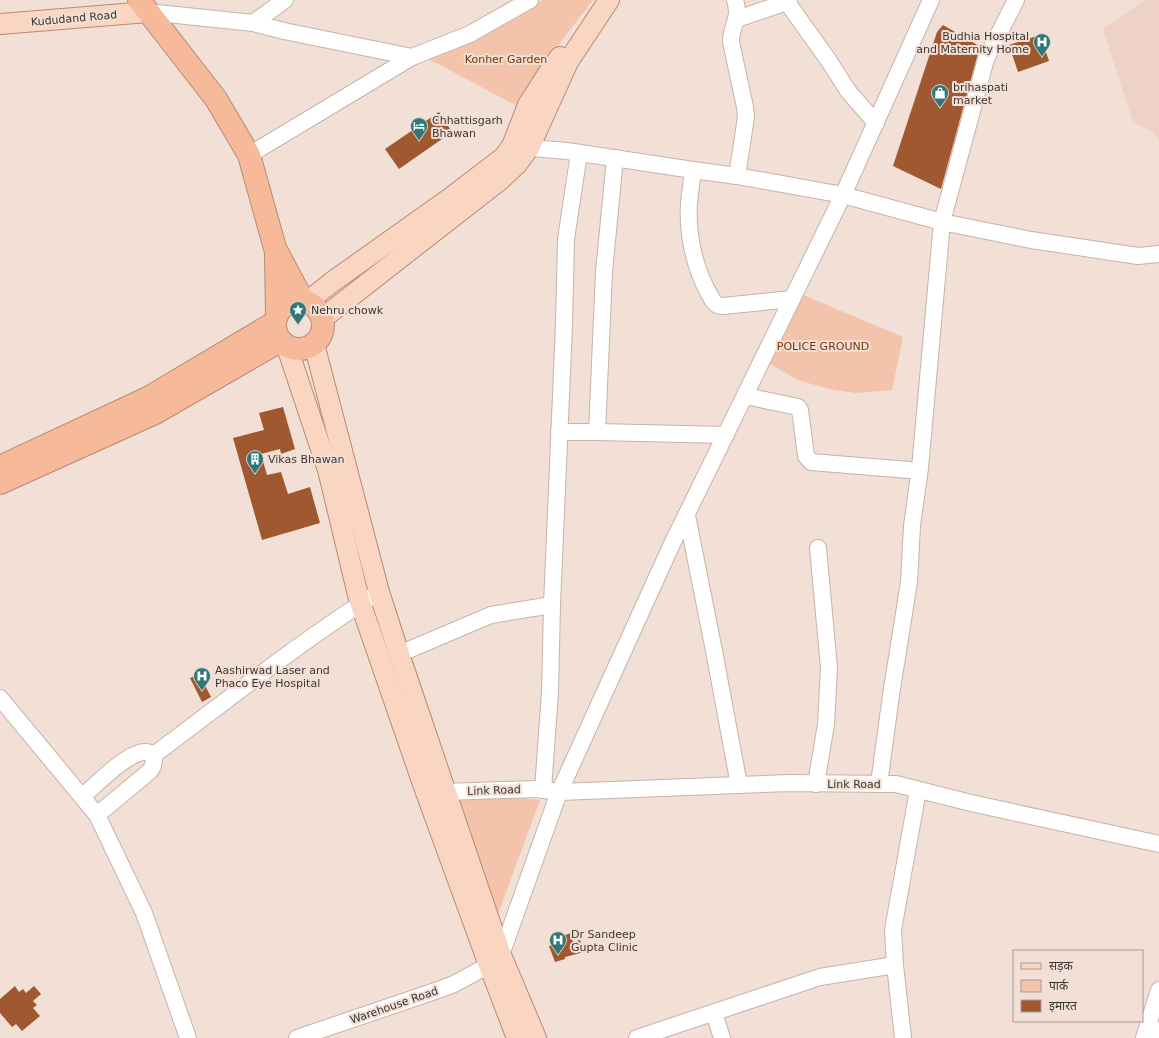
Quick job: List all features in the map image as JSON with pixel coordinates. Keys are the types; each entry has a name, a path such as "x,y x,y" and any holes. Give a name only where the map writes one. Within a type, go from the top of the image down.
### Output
{"highway":[{"path":"156,6 216,99 249,155 276,248 305,301"},
{"path":"0,483 155,413 280,331 283,306 292,302 299,300 305,301 317,308 323,318 324,328 320,337 314,344 306,349 296,349 280,331 276,248"},
{"path":"0,467 148,398 197,368 280,331"}],"main road":[{"path":"323,318 500,180 517,164 528,105 551,68 600,0"},
{"path":"305,301 449,199 504,157 521,147 568,62 609,0"},
{"name":"Kududand Road","path":"0,24 156,6"},
{"path":"280,331 328,470 360,604 437,798 490,920 495,960 517,1038"},
{"path":"314,344 379,592 399,654 437,798"},
{"path":"495,960 536,1038"}],"street":[{"path":"253,23 285,0"},
{"path":"249,155 412,57 470,34 530,0"},
{"path":"735,0 738,11 731,36 731,42 746,117 737,176"},
{"path":"495,960 558,795 671,546 843,195 931,0"},
{"path":"879,784 891,695 910,582 912,526 920,468 942,222 986,59 1016,0"},
{"path":"737,19 788,1 848,91 876,123"},
{"path":"156,6 253,23 284,31 412,57"},
{"path":"521,147 579,153 737,176 843,195 942,222 1031,240 1138,256 1159,254"},
{"path":"543,790 550,692 566,239 579,153"},
{"path":"597,432 604,272 614,158"},
{"path":"693,170 689,204 690,234 699,273 713,302 717,305 723,306 792,299"},
{"path":"744,396 798,407 800,410 806,456 811,462 909,470"},
{"path":"559,432 726,435"},
{"path":"687,515 739,785"},
{"path":"816,784 826,724 829,668 818,548"},
{"path":"97,815 150,771 153,766 155,754 277,662 379,592"},
{"path":"399,654 491,615 552,606"},
{"path":"0,698 97,815 144,913 188,1038"},
{"path":"82,797 120,763 133,755 145,752 155,754"},
{"name":"Link Road","path":"437,798 536,789 560,792 788,783 896,784 971,803 1159,844"},
{"path":"903,1038 895,965 893,930 918,790"},
{"name":"Warehouse Road","path":"298,1038 454,984 495,960"},
{"path":"637,1038 820,977 895,965"},
{"path":"1144,1038 1159,990"},
{"path":"714,1013 722,1038"},
{"path":"1157,1038 1159,1030"}],"shaded area":[{"path":"1145,0 1159,0 1159,141 1153,132 1133,122 1103,29"}],"green space":[{"name":"Konher Garden","path":"543,0 593,0 563,39 517,106 425,57 503,21"},
{"name":"POLICE GROUND","path":"801,294 903,337 892,390 856,393 829,389 798,380 770,364"},
{"path":"454,793 540,800 497,917"}],"building":[{"name":"brihaspati market","path":"943,25 981,47 941,189 893,166 937,32"},
{"path":"1040,35 1049,61 1018,72 1009,45"},
{"name":"Chhattisgarh Bhawan","path":"439,112 452,132 399,169 385,149"},
{"name":"Vikas Bhawan","path":"283,407 295,449 281,454 280,449 261,454 267,475 281,472 288,494 310,487 320,523 262,540 233,438 264,430 259,413"},
{"path":"199,674 211,697 202,702 190,678"},
{"path":"571,933 573,942 580,940 584,952 565,957 565,959 555,962 549,946 555,944 554,939"},
{"path":"15,986 19,992 23,989 26,993 34,986 41,994 33,1001 37,1005 33,1008 40,1016 22,1031 16,1024 12,1027 0,1013 0,999"}],"place":[{"name":"Budhia Hospital and Maternity Home","path":"1042,57"},
{"name":"brihaspati market","path":"940,108"},
{"name":"Chhattisgarh Bhawan","path":"419,141"},
{"name":"Nehru chowk","path":"298,325"},
{"name":"Vikas Bhawan","path":"255,474"},
{"name":"Aashirwad Laser and Phaco Eye Hospital","path":"202,691"},
{"name":"Dr Sandeep Gupta Clinic","path":"558,955"}]}
